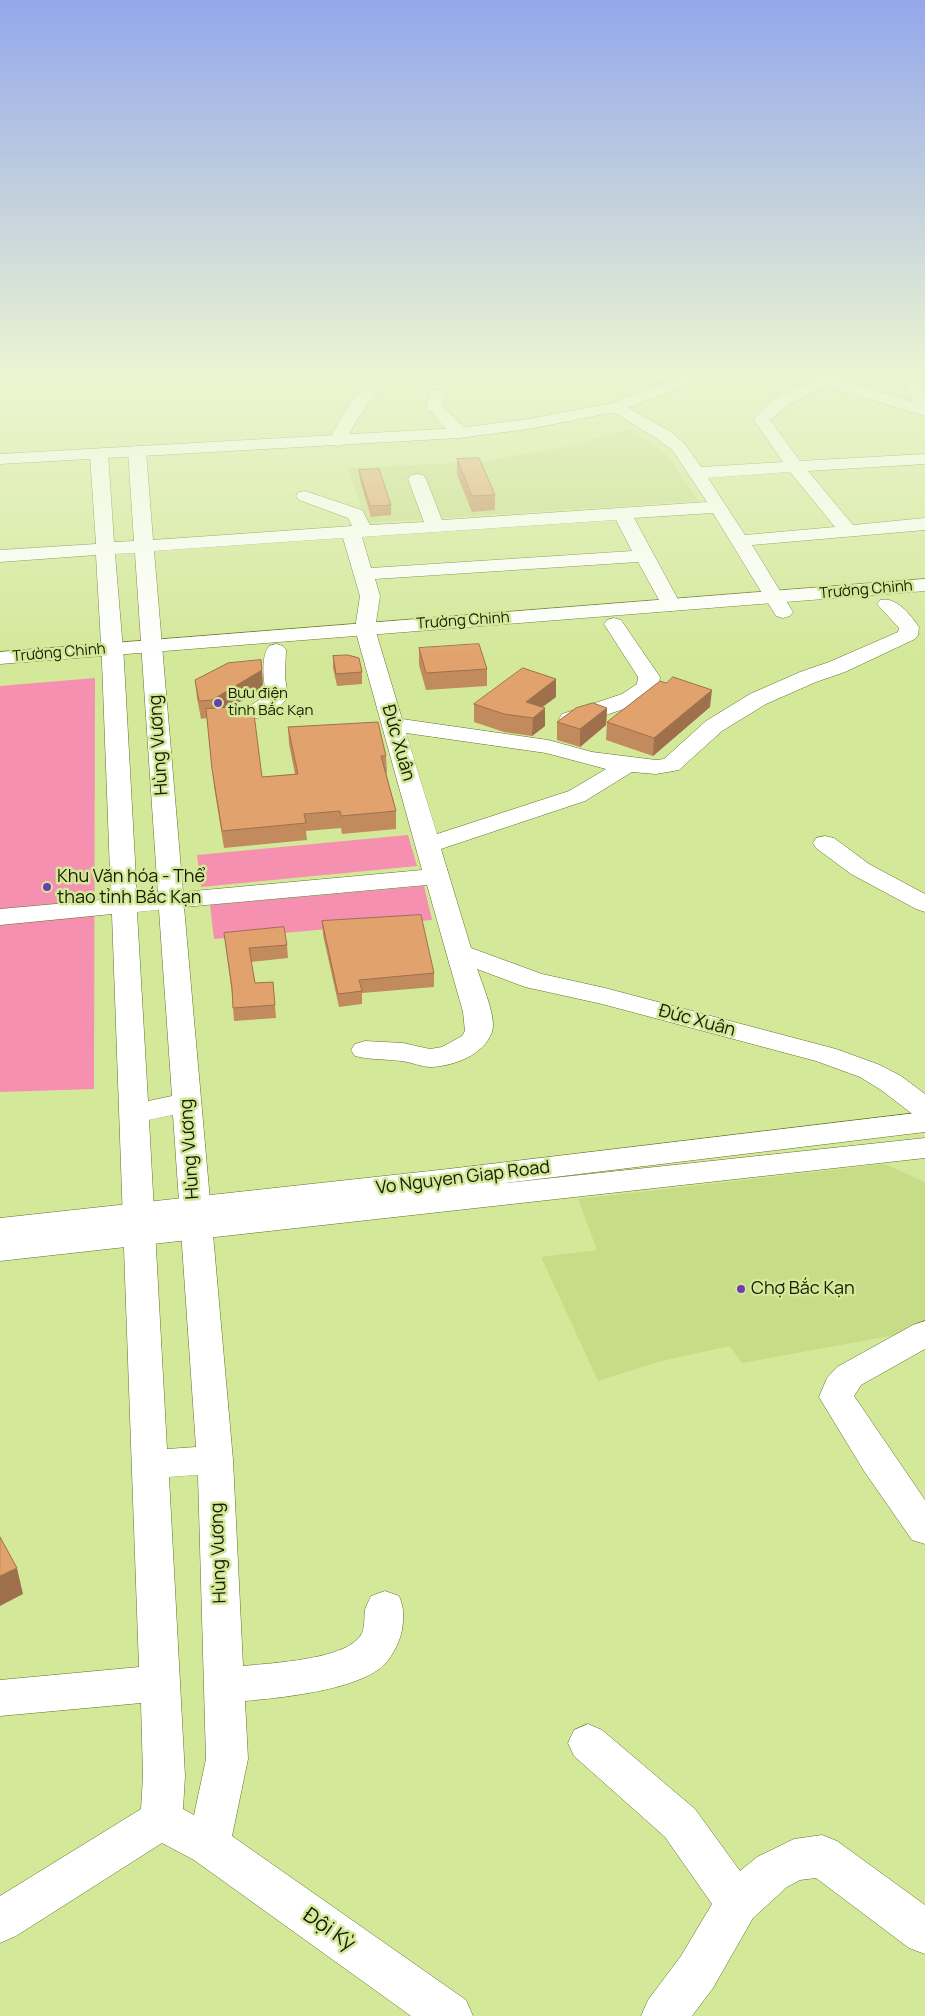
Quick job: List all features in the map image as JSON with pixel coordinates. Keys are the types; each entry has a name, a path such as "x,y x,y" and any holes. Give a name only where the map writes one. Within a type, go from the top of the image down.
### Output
{"main road":[{"path":"0,1921 161,1820 164,1776 160,1684 112,655 100,469"},
{"name":"Hùng Vương","path":"138,469 215,1460 227,1759 209,1845"},
{"path":"692,469 719,507 778,605"},
{"path":"695,473 760,469"},
{"path":"797,469 848,531"},
{"path":"417,478 436,526"},
{"name":"Đức Xuân","path":"305,496 355,514 359,519 357,532 363,574 370,596 367,636 477,1012 479,1030 472,1042 449,1055 430,1058 403,1052 365,1050"},
{"path":"0,556 719,507"},
{"path":"622,514 671,605"},
{"path":"739,541 925,524"},
{"path":"363,574 645,556"},
{"name":"Trường Chinh","path":"0,658 112,655 778,605 925,585"},
{"name":"Trường Chinh","path":"611,617 671,605 887,604 925,602"},
{"path":"393,724 548,747 590,759 627,765 656,767 671,765 714,726 758,699 808,677 838,668 908,635 909,627 887,604"},
{"path":"568,719 630,699 648,687 649,677 611,617"},
{"name":"Trường Chinh","path":"151,652 276,650 367,636"},
{"path":"255,713 277,697 274,677 276,650"},
{"name":"Trường Chinh","path":"0,670 112,655"},
{"path":"428,845 562,802 599,784 627,765"},
{"path":"825,843 860,869 925,904"},
{"path":"0,917 437,876"},
{"name":"Đức Xuân","path":"460,953 535,981 605,996 826,1055 870,1071 891,1083 925,1109"},
{"path":"133,1113 186,1103"},
{"name":"Vo Nguyen Giap Road","path":"195,1218 925,1122"},
{"name":"Vo Nguyen Giap Road","path":"0,1228 138,1224 925,1148"},
{"name":"Vo Nguyen Giap Road","path":"0,1250 138,1224"},
{"path":"925,1334 849,1376 839,1387 836,1397 877,1461 925,1529"},
{"path":"149,1464 215,1460"},
{"path":"224,1685 320,1674 348,1667 371,1652 380,1640 385,1608"},
{"path":"0,1698 160,1684"},
{"path":"588,1743 680,1823 737,1903"},
{"name":"Đội Kỳ","path":"161,1820 209,1845 450,2016"},
{"path":"664,2016 697,1972 737,1903 772,1872 794,1860 822,1856 925,1932"}],"shaded area":[{"path":"348,469 677,469 699,501 366,523"},
{"name":"Khu Văn hóa - Thể thao tỉnh Bắc Kạn","path":"95,678 94,1089 0,1092 0,686"},
{"path":"408,835 417,866 201,887 197,855"},
{"path":"424,886 432,920 214,939 210,905"},
{"name":"Chợ Bắc Kạn","path":"885,1164 925,1182 925,1322 906,1333 742,1363 730,1346 661,1361 598,1381 541,1257 597,1250 578,1199"}],"building":[{"path":"379,469 391,505 370,506 359,470"},
{"path":"461,469 484,469 495,495 472,496"},
{"path":"479,644 487,669 426,673 419,648"},
{"path":"348,655 359,658 362,672 336,674 333,656"},
{"path":"261,660 262,670 212,700 199,701 195,680 228,663"},
{"path":"523,668 556,679 526,702 545,708 533,718 504,714 474,704"},
{"path":"673,677 712,690 654,738 607,722 660,681 666,683"},
{"path":"593,703 607,708 580,729 557,722 576,708"},
{"path":"253,706 262,777 298,774 288,727 378,722 386,756 381,756 396,811 341,816 340,811 304,814 306,823 222,831 212,769 206,709"},
{"path":"421,915 434,973 359,980 362,991 338,994 322,921"},
{"path":"284,927 287,945 249,948 255,983 273,982 275,1005 233,1008 224,933"},
{"path":"0,1537 17,1568 0,1576"}],"place":[{"name":"Bưu điện tỉnh Bắc Kạn","path":"218,703"},
{"name":"Khu Văn hóa - Thể thao tỉnh Bắc Kạn","path":"47,887"},
{"name":"Chợ Bắc Kạn","path":"741,1289"}]}
